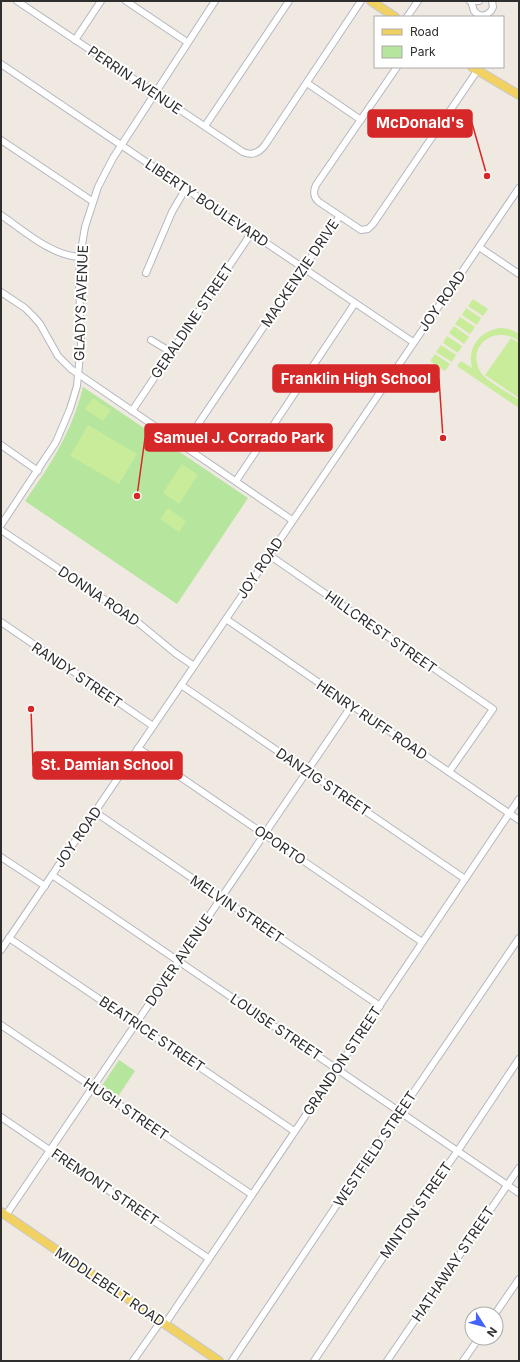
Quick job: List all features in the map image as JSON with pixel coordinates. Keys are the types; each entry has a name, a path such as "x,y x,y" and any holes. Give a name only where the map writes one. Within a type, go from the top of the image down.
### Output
{"main road":[{"path":"371,1 394,16"},
{"path":"474,69 519,95"},
{"name":"MIDDLEBELT ROAD","path":"3,1214 217,1360"}],"street":[{"name":"PERRIN AVENUE","path":"17,1 243,152 250,154 254,154 263,148 307,83"},
{"path":"75,40 101,1"},
{"path":"126,1 188,42"},
{"name":"GLADYS AVENUE","path":"1,525 56,442 65,422 76,386 81,344 79,280 80,257 85,227 92,201 104,174 121,145 215,1"},
{"path":"205,126 289,1"},
{"path":"361,1 307,83 361,120"},
{"path":"408,16 418,1"},
{"path":"479,1 471,1 474,11 483,16 491,11 493,6 492,1"},
{"name":"LIBERTY BOULEVARD","path":"1,64 413,342"},
{"name":"MACKENZIE DRIVE","path":"184,445 340,216 317,200 314,196 316,185 396,68"},
{"path":"340,216 361,230 371,227 474,69"},
{"path":"1,140 92,201"},
{"path":"146,273 172,212 186,188"},
{"name":"JOY ROAD","path":"1,950 3,943 9,938 45,886 292,520 519,188"},
{"path":"1,215 53,250 66,255 80,257"},
{"name":"GERALDINE STREET","path":"132,411 252,232"},
{"path":"480,247 519,274"},
{"path":"1,292 25,308 33,316 40,324 58,356 66,365 292,520"},
{"path":"236,481 355,303"},
{"path":"151,340 171,352"},
{"path":"1,445 38,470"},
{"name":"DONNA ROAD","path":"1,530 135,620 178,656 194,666"},
{"name":"HILLCREST STREET","path":"269,555 492,709 449,772"},
{"name":"HENRY RUFF ROAD","path":"226,619 519,820"},
{"name":"RANDY STREET","path":"1,622 28,642 153,726"},
{"name":"DANZIG STREET","path":"181,685 465,879"},
{"name":"DOVER AVENUE","path":"3,1214 50,1150 352,705"},
{"name":"OPORTO","path":"138,748 422,942"},
{"name":"GRANDON STREET","path":"133,1361 163,1322 208,1258 519,799"},
{"name":"MELVIN STREET","path":"95,812 380,1006"},
{"path":"1,857 45,886"},
{"name":"LOUISE STREET","path":"52,874 519,1193"},
{"name":"BEATRICE STREET","path":"9,938 294,1131"},
{"name":"WESTFIELD STREET","path":"232,1361 519,938"},
{"name":"HUGH STREET","path":"1,1025 251,1194"},
{"name":"MINTON STREET","path":"314,1361 404,1226 457,1152 519,1059"},
{"name":"FREMONT STREET","path":"1,1117 208,1258"},
{"name":"HATHAWAY STREET","path":"387,1361 519,1168"},
{"path":"500,1306 519,1279"},
{"path":"463,1361 473,1346"}],"green space":[{"path":"473,299 488,309 483,316 468,306"},
{"path":"466,308 481,318 477,325 462,315"},
{"path":"460,317 475,327 470,334 455,324"},
{"path":"454,326 469,337 464,344 449,333"},
{"path":"500,328 505,328 519,334 519,341 509,336 500,335 491,337 484,341 479,347 477,364 484,376 519,400 519,408 457,366 461,361 472,368 471,354 476,342 486,333"},
{"path":"447,336 462,346 458,353 443,343"},
{"path":"511,338 519,343 519,398 485,375"},
{"path":"441,345 456,355 452,362 436,352"},
{"path":"435,354 450,364 445,371 430,361"},
{"path":"83,387 248,498 177,604 25,501 60,447 73,419"},
{"path":"93,398 111,410 103,421 85,409"},
{"path":"88,425 137,454 119,484 70,456"},
{"path":"182,464 198,475 179,504 163,493"},
{"path":"168,508 186,521 179,532 160,519"},
{"path":"119,1060 135,1071 117,1098 101,1087"}],"place":[{"name":"McDonald's","path":"487,176"},
{"name":"Franklin High School","path":"443,438"},
{"name":"Samuel J. Corrado Park","path":"137,496"},
{"name":"St. Damian School","path":"31,709"}]}
